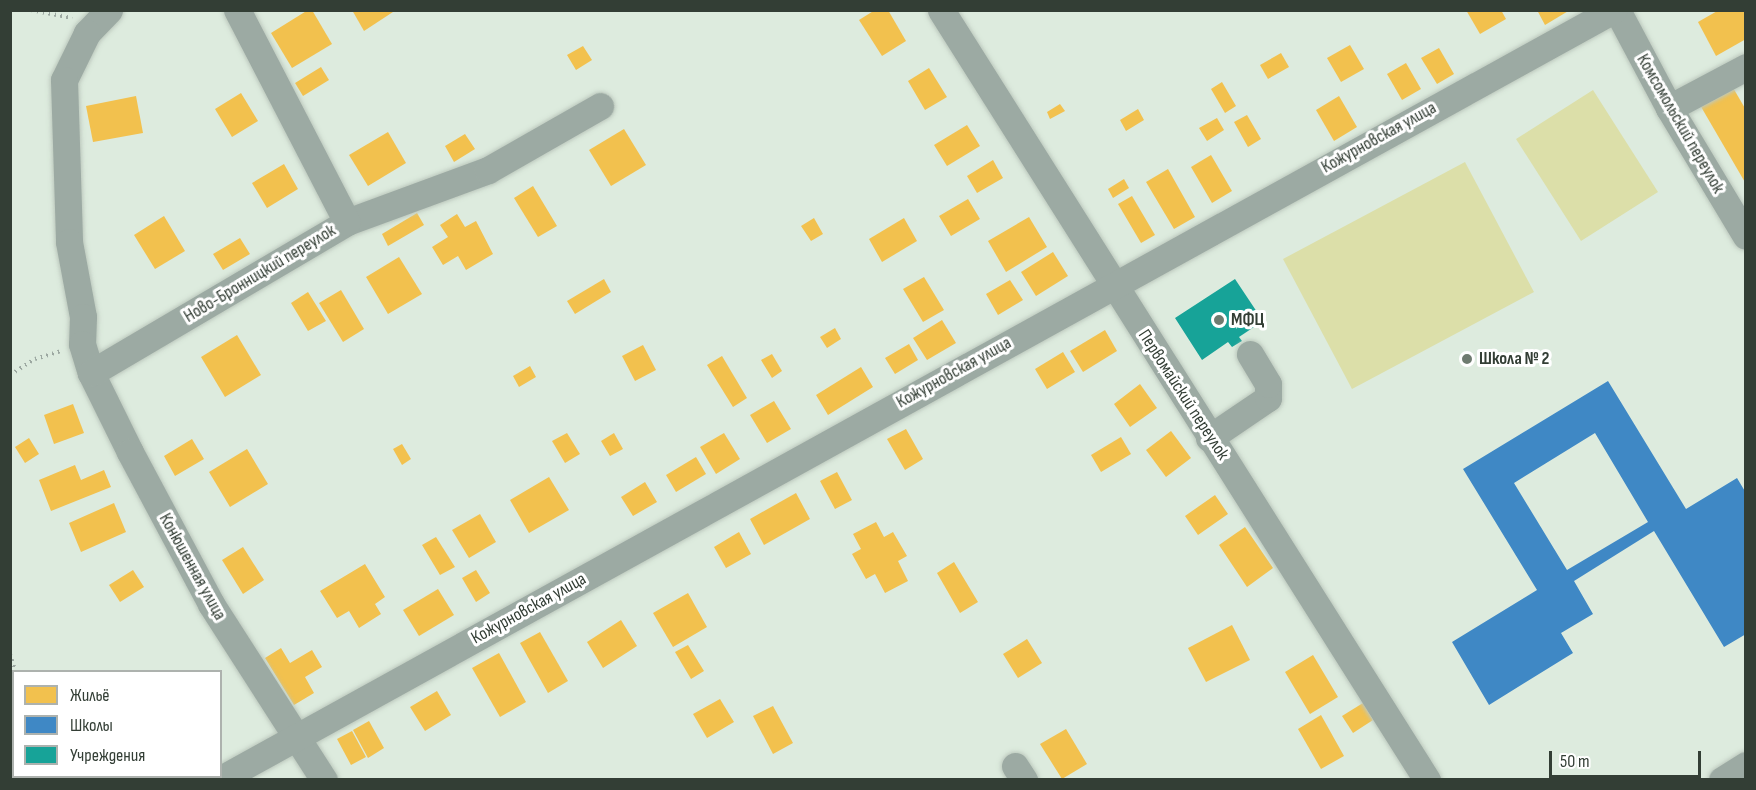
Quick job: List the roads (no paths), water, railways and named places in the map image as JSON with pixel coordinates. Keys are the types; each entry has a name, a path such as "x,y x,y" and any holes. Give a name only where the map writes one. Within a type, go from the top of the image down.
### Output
{"street":[{"name":"Ново-Бронницкий переулок","path":"91,374 347,222 237,10"},
{"name":"Первомайский переулок","path":"941,10 1209,438 1427,780"},
{"name":"Кожурновская улица","path":"219,780 1113,284 1615,10"},
{"name":"Комсомольский переулок","path":"1615,10 1669,108 1746,236"},
{"name":"Конюшенная улица","path":"103,17 87,33 64,80 69,242 83,316 82,344 91,374 211,604 324,780"},
{"path":"1669,108 1746,67"},
{"path":"347,222 488,170 600,106"},
{"path":"1209,438 1268,398 1268,384 1250,354"},
{"path":"1722,780 1746,765"}],"place":[{"name":"МФЦ","path":"1219,320"},
{"name":"Школа № 2","path":"1467,359"}]}
